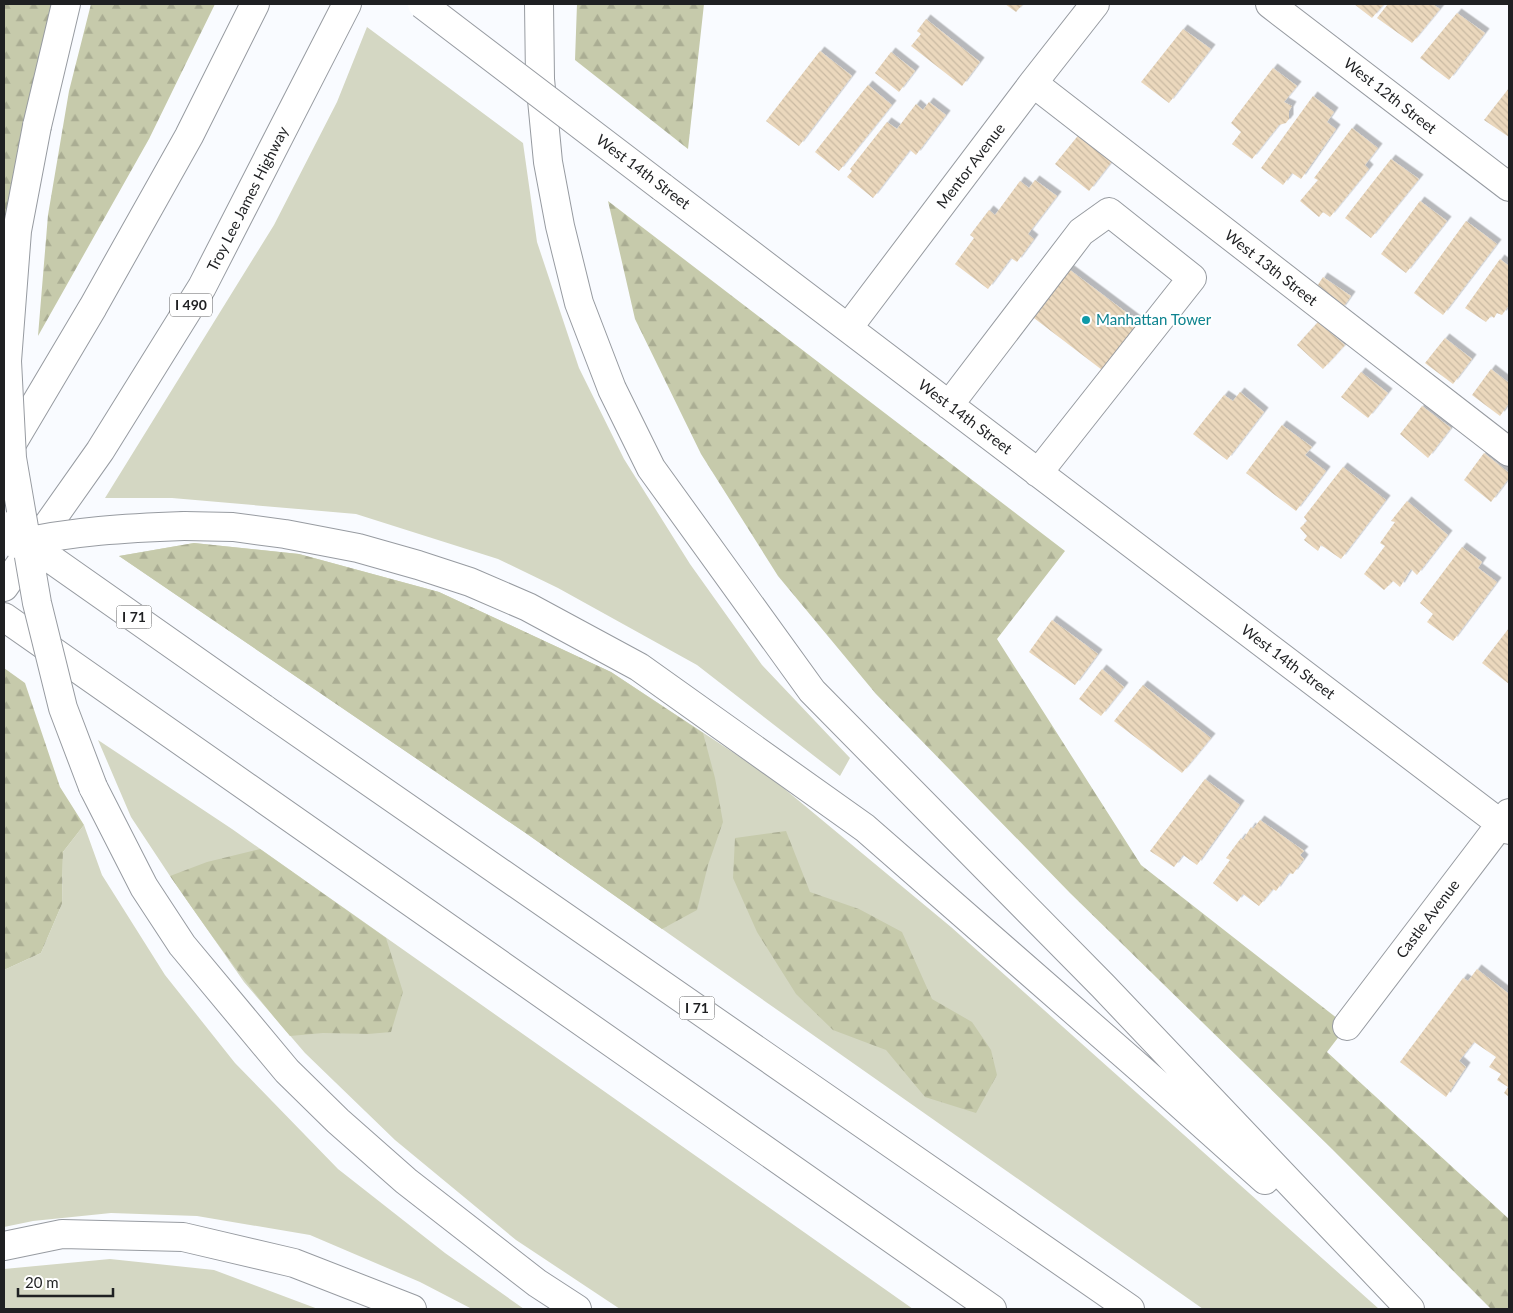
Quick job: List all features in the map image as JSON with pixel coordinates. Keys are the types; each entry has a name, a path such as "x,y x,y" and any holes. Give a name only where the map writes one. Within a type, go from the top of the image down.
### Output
{"main road":[{"path":"66,4 37,126 18,231 7,361 12,458 37,603 63,708 93,787 144,887 182,945 229,1004 287,1071 338,1121 406,1181 537,1283 577,1309"},
{"path":"4,458 93,307 189,136 255,4"},
{"name":"Troy Lee James Highway","path":"4,587 100,451 202,288 347,4"},
{"name":"West 14th Street","path":"422,4 1038,473 1507,822"},
{"path":"539,4 540,79 548,162 560,226 578,303 612,389 651,468 812,691 1103,986 1410,1309"},
{"name":"Mentor Avenue","path":"848,328 1095,4"},
{"name":"West 12th Street","path":"1270,4 1509,187"},
{"name":"West 13th Street","path":"1033,83 1509,452"},
{"path":"949,405 1081,232 1109,212 1192,278 1038,473"},
{"name":"I 71","path":"4,526 263,708 1130,1309"},
{"path":"4,546 59,535 116,529 184,526 233,527 284,534 358,548 470,582 528,607 639,667 866,828 1410,1309"},
{"path":"4,618 992,1309"},
{"name":"Castle Avenue","path":"1347,1026 1507,822"},
{"path":"4,1246 62,1234 183,1237 294,1263 412,1309"}],"green space":[{"path":"4,4 66,4 37,126 4,458"},
{"path":"91,4 215,4 149,139 38,336 48,215 69,91"},
{"path":"577,4 704,4 688,149 575,60"},
{"path":"367,27 523,143 537,242 579,368 624,459 690,564 762,665 850,758 840,776 697,665 558,588 498,559 356,514 172,498 105,498 274,225 337,102"},
{"path":"608,201 1065,551 997,639 1141,865 1347,1026 1327,1052 1509,1219 1509,1309 1491,1309 1332,1149 1070,893 876,694 778,576 701,454 635,319"},
{"path":"194,543 299,554 439,592 611,672 769,776 951,927 1379,1309 1203,1309 527,834 119,556"},
{"path":"194,543 299,554 439,592 611,672 703,733 715,778 723,822 708,865 697,910 662,929 527,834 119,556"},
{"path":"4,668 25,683 60,787 84,825 63,852 62,904 41,953 4,970"},
{"path":"98,740 232,829 913,1309 620,1309 516,1240 395,1140 305,1053 244,982 131,817"},
{"path":"84,825 102,875 165,975 235,1063 338,1169 445,1253 524,1309 472,1309 420,1282 310,1235 197,1216 111,1213 33,1221 4,1227 4,970 41,953 62,904 63,852"},
{"path":"786,831 810,892 859,909 902,932 932,999 972,1022 991,1050 997,1075 976,1113 925,1097 886,1050 833,1030 796,994 757,932 733,878 735,838"},
{"path":"260,849 386,938 403,992 391,1032 368,1034 323,1033 290,1036 213,937 170,876 207,862"},
{"path":"110,1259 214,1270 318,1309 4,1309 4,1269"}],"building":[{"path":"1005,4 1023,4 1016,12"},
{"path":"1354,4 1384,4 1372,18"},
{"path":"1388,4 1432,4 1440,9 1412,43 1377,18"},
{"path":"1457,13 1485,33 1449,80 1420,58"},
{"path":"926,19 980,62 962,86 911,46 921,34 917,31"},
{"path":"1183,29 1211,49 1169,103 1141,82"},
{"path":"820,51 852,76 799,146 766,121"},
{"path":"891,52 915,71 899,92 875,73"},
{"path":"1273,68 1297,86 1284,102 1292,106 1289,111 1289,119 1286,123 1279,125 1252,159 1232,144 1241,132 1231,123"},
{"path":"868,85 892,105 839,171 815,152"},
{"path":"1509,88 1509,137 1484,120"},
{"path":"1313,96 1334,112 1327,122 1336,129 1301,179 1292,173 1283,185 1261,168"},
{"path":"929,102 946,115 916,155 910,150 873,198 847,177 852,171 850,169 887,122 897,129 916,104 923,110"},
{"path":"1352,128 1378,148 1365,165 1369,169 1330,217 1323,212 1319,217 1300,201 1318,180 1314,178"},
{"path":"1081,132 1113,160 1089,191 1055,164"},
{"path":"1391,159 1419,179 1371,238 1345,218"},
{"path":"1035,180 1057,196 1028,234 1034,239 1017,262 1011,258 988,289 955,264 974,238 970,235 989,210 995,215 1020,181 1029,188"},
{"path":"1420,201 1447,221 1406,273 1381,254"},
{"path":"1466,221 1497,244 1443,315 1414,293"},
{"path":"1500,259 1509,266 1509,305 1502,315 1497,313 1494,318 1491,316 1486,322 1465,308"},
{"name":"Manhattan Tower","path":"1066,267 1143,325 1106,373 1030,315"},
{"path":"1323,277 1351,296 1341,310 1314,291"},
{"path":"1318,322 1345,345 1323,369 1297,345"},
{"path":"1445,338 1472,359 1453,384 1425,363"},
{"path":"1491,369 1509,383 1509,403 1500,416 1472,395"},
{"path":"1361,372 1388,393 1368,418 1341,397"},
{"path":"1240,392 1264,412 1227,460 1193,434 1224,395 1233,401"},
{"path":"1422,406 1451,428 1428,458 1400,434"},
{"path":"1282,425 1312,447 1305,455 1326,471 1296,511 1246,473"},
{"path":"1484,453 1509,473 1509,478 1491,502 1464,480"},
{"path":"1343,467 1386,500 1341,559 1321,545 1318,551 1304,540 1307,536 1300,528 1307,521 1304,517"},
{"path":"1407,501 1448,535 1417,575 1411,569 1400,587 1393,581 1384,590 1364,574 1385,546 1380,543 1395,522 1391,521"},
{"path":"1462,547 1482,562 1478,568 1497,582 1453,641 1427,622 1433,614 1420,603"},
{"path":"1052,620 1098,654 1075,685 1029,652"},
{"path":"1509,628 1509,684 1482,663"},
{"path":"1102,669 1124,687 1101,716 1079,699"},
{"path":"1143,685 1211,738 1182,773 1114,721"},
{"path":"1205,779 1240,805 1197,865 1183,855 1174,867 1150,851"},
{"path":"1260,820 1304,851 1300,855 1304,859 1293,874 1289,873 1276,891 1273,889 1259,906 1243,894 1237,902 1213,883 1230,860 1226,858 1241,838 1243,840 1251,827 1253,829"},
{"path":"1477,969 1509,994 1509,1097 1504,1093 1508,1087 1497,1080 1501,1074 1489,1067 1496,1057 1474,1042 1459,1061 1466,1067 1446,1097 1400,1062 1463,978 1468,981"}],"place":[{"name":"Manhattan Tower","path":"1086,320"}]}
